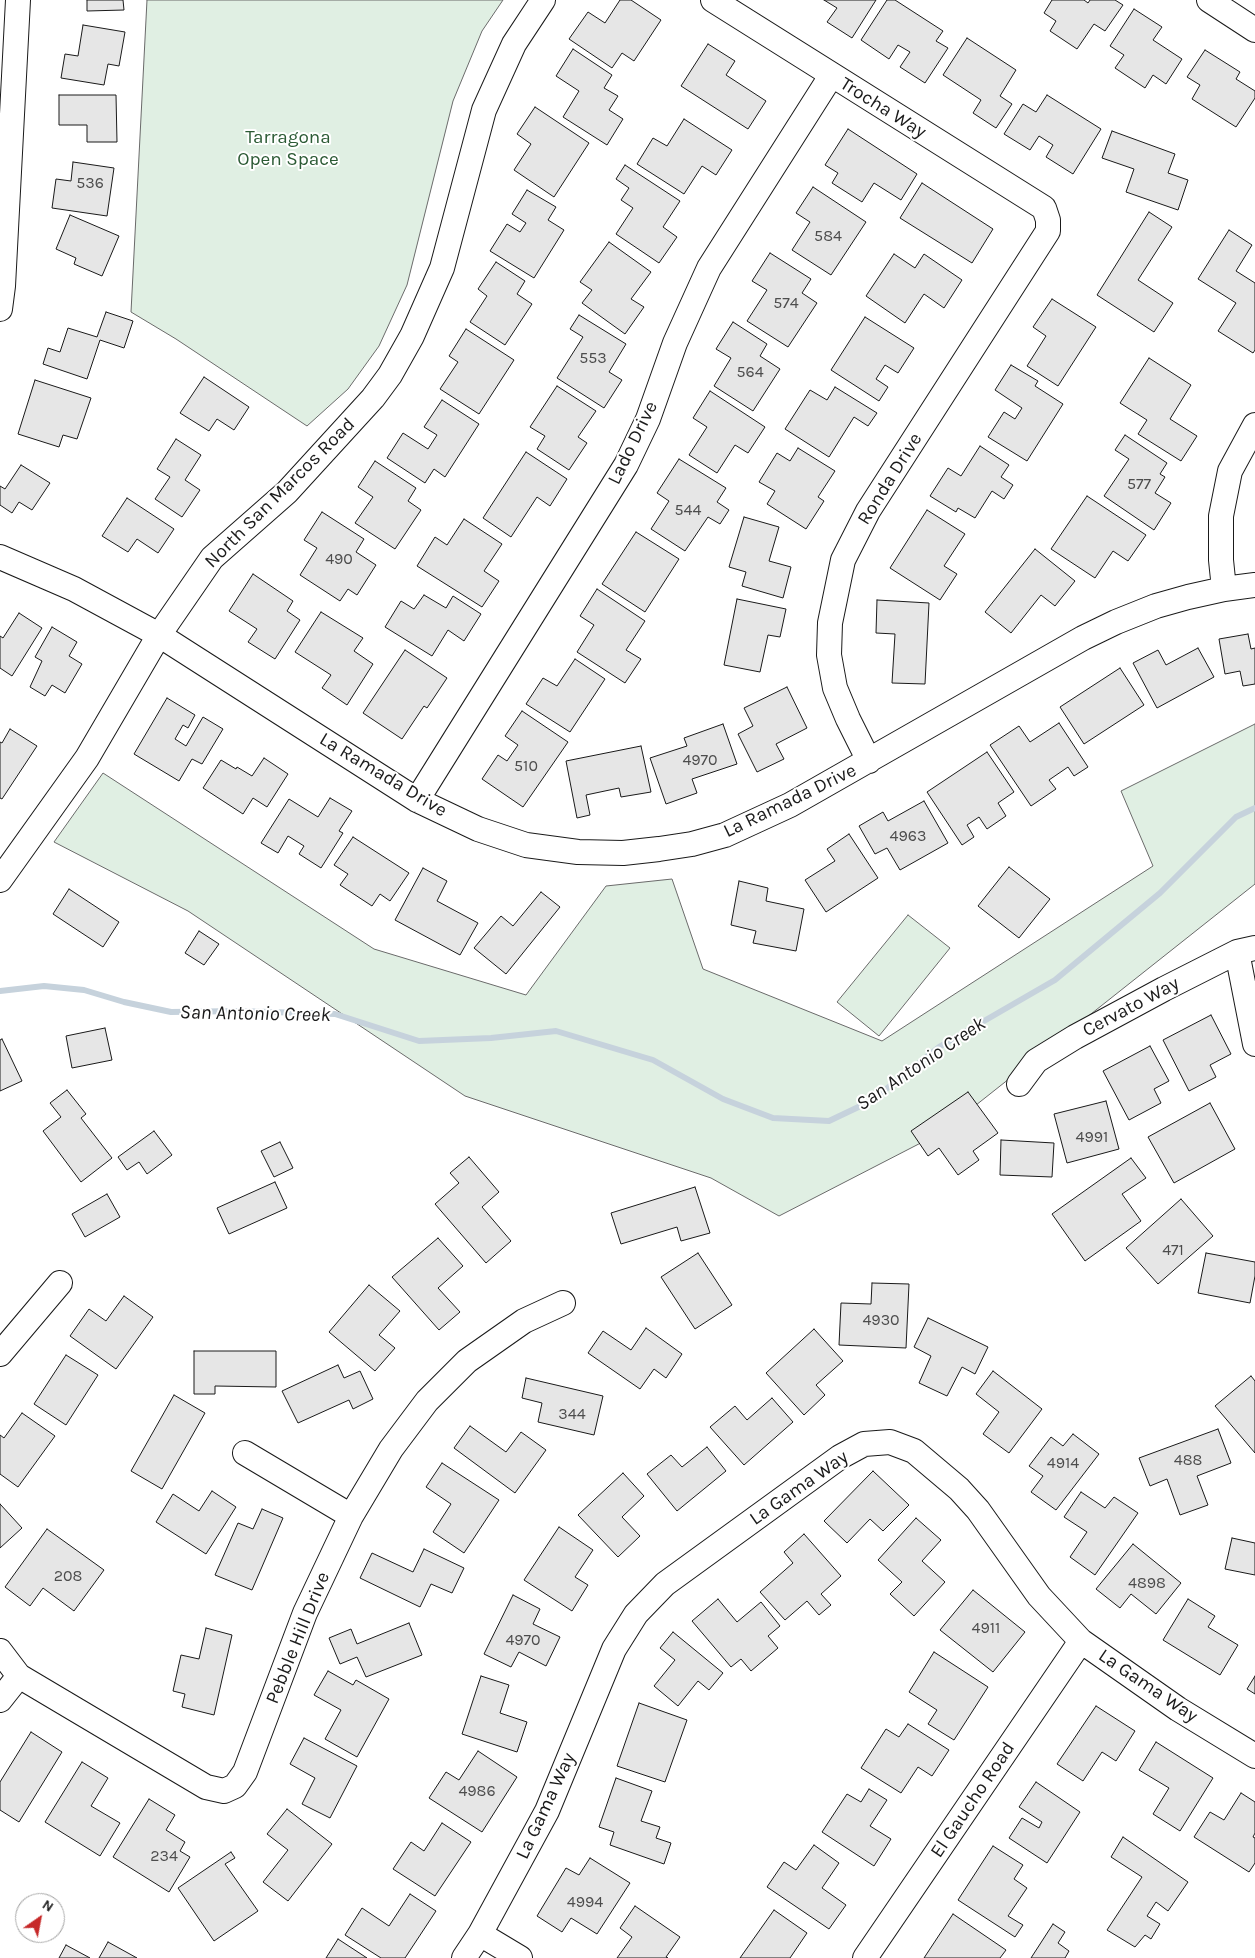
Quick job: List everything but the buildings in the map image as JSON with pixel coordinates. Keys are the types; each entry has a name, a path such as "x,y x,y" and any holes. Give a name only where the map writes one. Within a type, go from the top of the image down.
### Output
{"street":[{"path":"0,309 3,286 18,0"},
{"name":"North San Marcos Road","path":"0,880 87,758 159,635 212,558 287,492 373,398 390,375 412,336 442,268 484,110 514,44 542,0"},
{"name":"Trocha Way","path":"713,0 1044,208 1048,220"},
{"path":"1209,0 1255,30"},
{"name":"Lado Drive","path":"417,800 626,465 648,419 674,343 709,268 832,76"},
{"name":"Ronda Drive","path":"869,761 835,688 829,656 830,623 843,560 868,510 1048,231 1048,220"},
{"path":"1224,589 1221,560 1221,516 1230,471 1255,425"},
{"name":"La Ramada Drive","path":"0,557 74,589 159,635 417,800 478,830 526,845 578,852 623,853 692,844 725,835 790,805 1083,638 1116,622 1156,606 1224,589 1255,585"},
{"path":"1246,950 1255,1044"},
{"name":"Cervato Way","path":"1019,1084 1036,1061 1164,988 1246,950"},
{"path":"0,1354 60,1283"},
{"name":"Pebble Hill Drive","path":"19,1676 226,1800 245,1772 305,1613 351,1516 391,1449 427,1401 467,1362 524,1321 563,1304"},
{"name":"La Gama Way","path":"464,1958 480,1934 548,1811 614,1649 636,1614 665,1584 840,1457 864,1444 890,1442 914,1451 959,1489 978,1510 1039,1596 1081,1641 1178,1709 1255,1756"},
{"path":"245,1453 351,1516"},
{"name":"El Gaucho Road","path":"865,1958 1081,1641"},
{"path":"0,1651 19,1676 0,1700"},
{"path":"480,1934 520,1958"}],"green space":[{"name":"Tarragona Open Space","path":"147,0 503,0 482,31 453,101 407,285 379,346 348,389 307,426 176,339 131,312"},
{"path":"1255,724 1255,884 942,1132 779,1216 711,1178 465,1096 188,911 54,842 103,773 374,949 526,995 606,886 672,879 703,969 882,1041 1153,866 1121,791"},
{"path":"908,915 950,948 879,1036 837,1002"}],"waterway":[{"name":"San Antonio Creek","path":"0,991 44,986 84,990 124,1002 171,1012 239,1011 335,1014 419,1041 491,1038 556,1031 653,1060 723,1099 773,1118 829,1121 871,1101 939,1047 1055,980 1160,893 1236,817 1255,808"}]}
